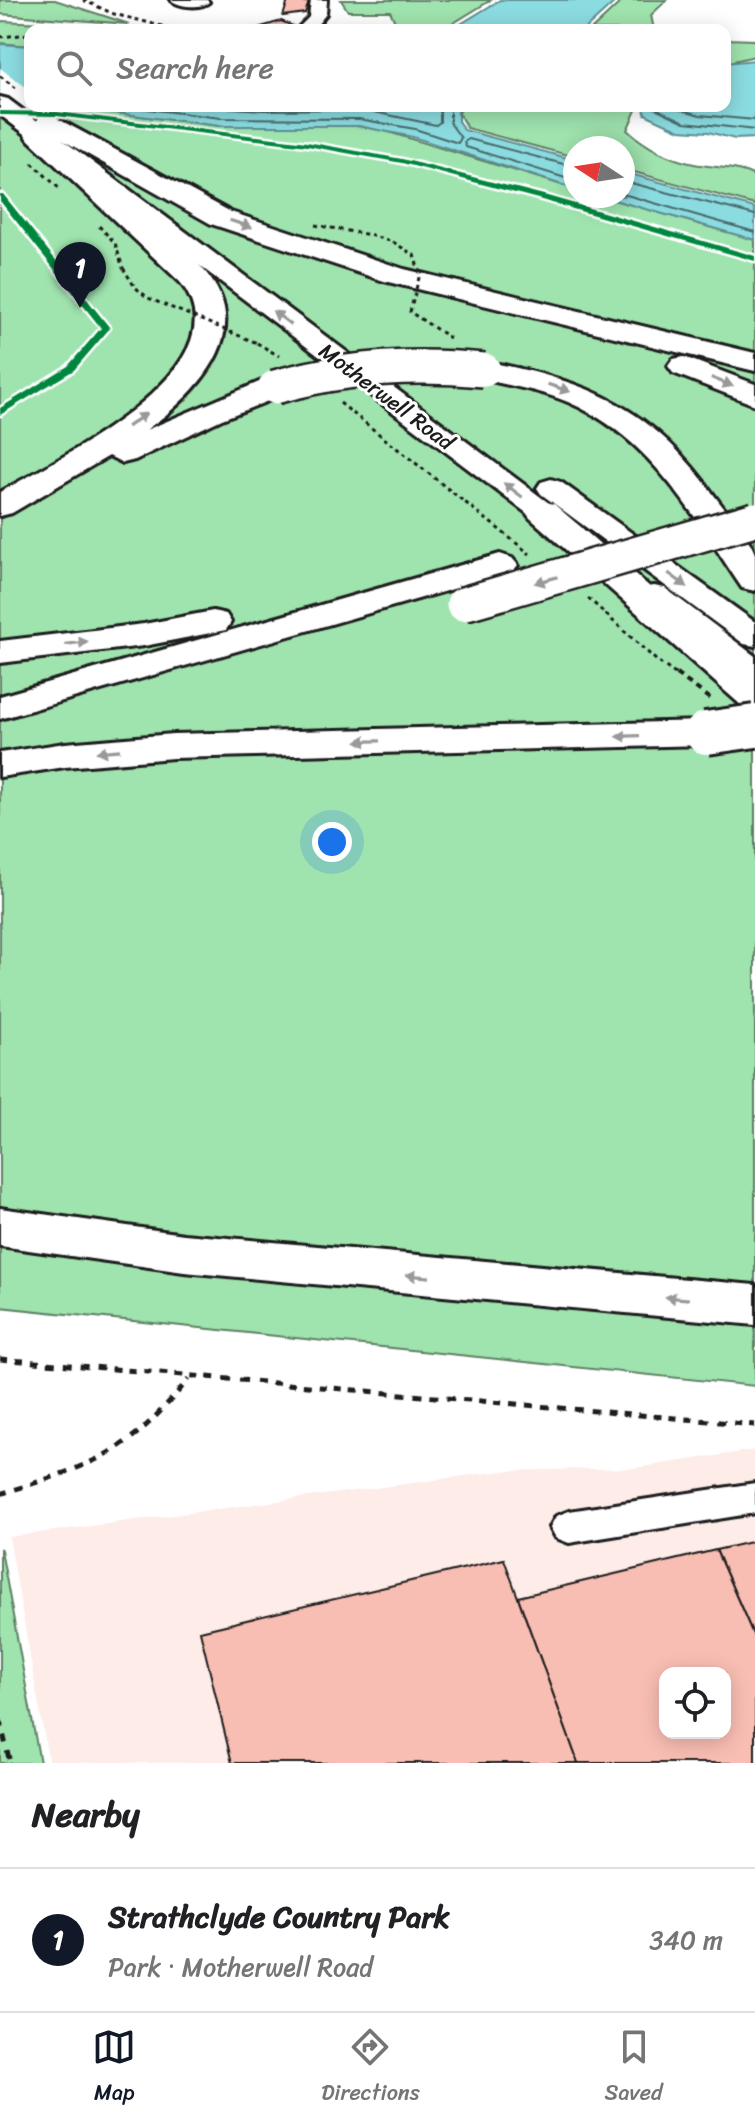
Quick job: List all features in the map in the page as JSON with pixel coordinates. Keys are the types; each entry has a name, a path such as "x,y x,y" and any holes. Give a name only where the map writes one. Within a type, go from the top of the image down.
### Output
{"highway":[{"path":"37,123 221,218 394,275 755,362"},
{"path":"0,506 121,431 168,397 198,365 212,327 210,307 204,293 181,266 37,123"},
{"path":"436,284 647,352 755,395"},
{"path":"0,513 211,412 280,374 427,365 484,370 570,392 598,403 634,426 674,463 755,580"},
{"path":"0,708 517,561 755,497"},
{"path":"542,511 728,712 755,726"},
{"path":"0,734 187,678 463,604 755,519"},
{"path":"0,652 191,627 401,581 517,561"},
{"path":"0,765 65,755 173,746 728,712"},
{"path":"0,1227 184,1253"},
{"path":"0,1243 184,1253 755,1305"}],"main road":[{"path":"0,86 24,110"},
{"path":"0,104 37,123"},
{"path":"26,112 37,123"},
{"name":"Motherwell Road","path":"37,123 755,671"},
{"name":"Motherwell Road","path":"37,123 755,637"}],"street":[{"path":"179,0 201,2"},
{"path":"310,24 320,10 319,0"},
{"path":"569,1527 755,1498"}],"path":[{"path":"83,0 114,14 154,24"},
{"path":"0,37 24,35"},
{"path":"370,235 402,246 418,261 421,271 409,297 410,312 450,338"},
{"path":"123,268 137,290 172,310 238,330 257,343 280,374"},
{"path":"340,403 517,561"},
{"path":"581,593 657,661 728,712"},
{"path":"0,1359 189,1379 522,1403 755,1425"},
{"path":"0,1494 54,1476 118,1448 159,1413 189,1379"},
{"path":"0,1720 10,1763"}],"shaded area":[{"path":"755,1450 755,1763 49,1763 9,1537 502,1471 635,1468"}],"green space":[{"path":"0,0 55,0 129,24 0,14"},
{"path":"341,0 491,0 452,24 396,24 390,11 348,11"},
{"path":"623,0 667,0 651,15 653,24 597,24"},
{"path":"0,21 64,24 24,24 24,45 0,43"},
{"path":"731,39 755,40 755,56 731,62"},
{"path":"0,110 108,112 220,126 358,126 385,131 563,185 563,208 635,206 755,240 755,1386 0,1307"},
{"path":"460,112 635,112 627,130 650,146 676,159 740,170 755,176 755,205 635,172 635,136 563,136 563,154 467,128"},
{"path":"1,1550 40,1763 0,1763"}],"water":[{"path":"500,0 617,0 591,24 461,24"},
{"path":"0,44 24,46 24,110 0,110"},
{"path":"755,60 755,138 735,139 708,132 680,130 645,114 731,112 731,62"},
{"path":"108,112 458,112 458,121 464,130 563,157 563,185 413,137 359,126 220,126"},
{"path":"635,175 755,208 755,240 635,206"}],"pier":[{"path":"0,68 24,86 24,110 0,110"}],"building":[{"path":"288,1 309,2 305,13 283,16"},
{"path":"755,1541 755,1639 716,1550"},
{"path":"716,1550 755,1639 755,1763 578,1763 518,1597"},
{"path":"504,1559 578,1763 232,1763 200,1631"}],"cycle path":[{"path":"0,113 57,114 307,144 402,161 541,197 755,259"},
{"path":"0,196 106,328 71,368 0,412"}],"place":[{"name":"Strathclyde Country Park","path":"80,308"}]}
